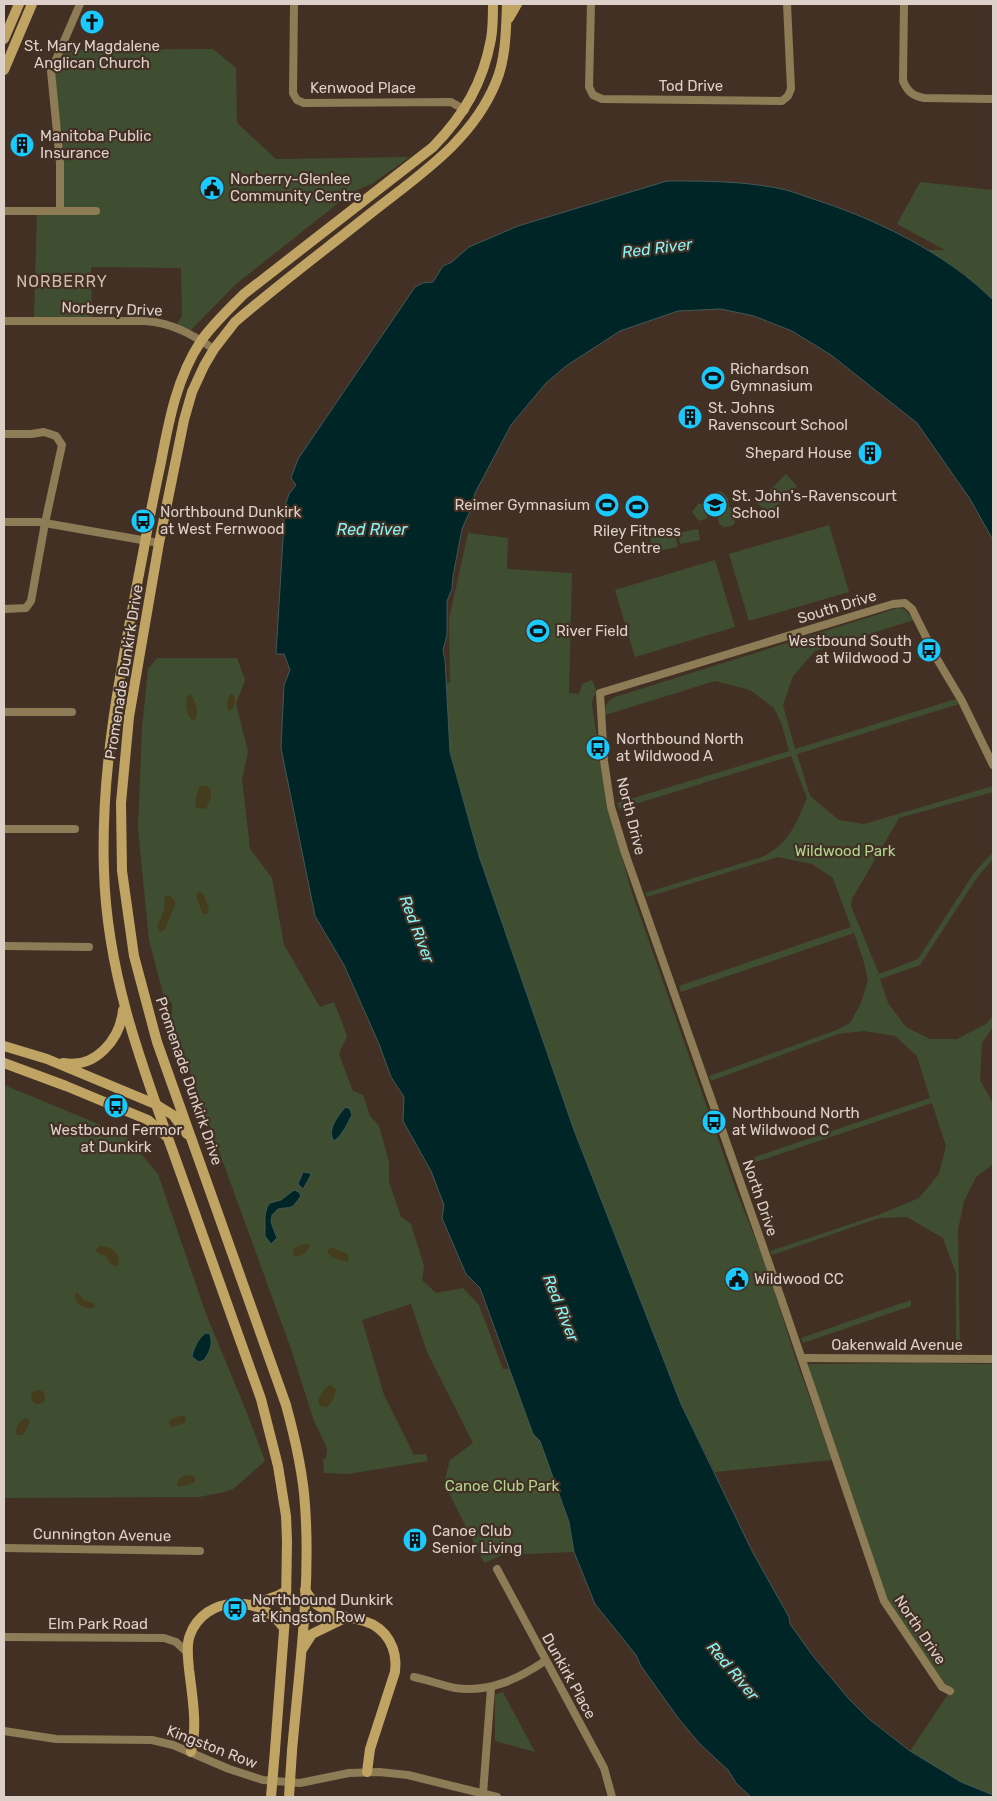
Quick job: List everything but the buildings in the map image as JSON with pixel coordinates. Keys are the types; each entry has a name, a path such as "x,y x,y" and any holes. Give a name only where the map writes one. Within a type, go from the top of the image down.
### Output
{"main road":[{"path":"4,38 19,4"},
{"path":"4,70 32,4"},
{"name":"Promenade Dunkirk Drive","path":"271,1797 286,1591 286,1516 278,1466 267,1419 155,1104 123,1004 114,961 105,884 104,809 113,714 171,413 179,386 191,359 202,341 224,313 244,294 433,147 451,128 464,110 482,76 492,38 493,4"},
{"name":"Promenade Dunkirk Drive","path":"289,1797 307,1543 305,1504 298,1454 286,1405 157,1042 134,956 122,871 121,811 129,717 159,544 189,401 204,366 214,349 235,322 429,167 462,138 480,113 496,81 506,41 508,4"},
{"path":"506,26 517,4"},
{"path":"104,809 121,811"},
{"path":"47,1059 73,1064 95,1058 111,1043 118,1030 121,1023 123,1004"},
{"path":"4,1046 47,1059 155,1104 173,1115 193,1140"},
{"path":"4,1063 59,1083 148,1120 167,1136"},
{"path":"305,1590 318,1606 345,1618 366,1621 382,1630 390,1640 395,1654 395,1672 370,1749 367,1772"},
{"path":"250,1605 286,1591"},
{"path":"191,1752 194,1732 188,1653 189,1637 198,1620 209,1610 234,1602 250,1605 274,1617 283,1627"},
{"path":"300,1656 312,1634 345,1618"}],"street":[{"path":"60,211 60,163 51,72 80,4"},
{"name":"Kenwood Place","path":"294,4 293,93 297,100 304,103 451,102 464,110"},
{"name":"Tod Drive","path":"591,4 589,87 593,95 602,99 782,100 788,96 791,89 787,4"},
{"path":"904,4 904,81 909,92 924,98 993,99"},
{"path":"4,38 18,37"},
{"path":"4,211 96,211"},
{"name":"Norberry Drive","path":"4,321 145,320 163,322 178,327 214,349"},
{"path":"4,434 44,432 56,436 62,445 31,600 26,608 4,609"},
{"path":"4,522 45,523 159,544"},
{"name":"South Drive","path":"600,693 893,604 905,603 917,617 937,659 962,701 993,765"},
{"name":"North Drive","path":"600,693 604,761 612,807 625,853 802,1358 884,1601 942,1687 950,1691"},
{"path":"4,712 72,712"},
{"path":"4,829 75,829"},
{"path":"4,946 89,947"},
{"name":"Oakenwald Avenue","path":"802,1358 993,1359"},
{"name":"Cunnington Avenue","path":"4,1548 200,1550"},
{"name":"Dunkirk Place","path":"497,1569 604,1768 612,1797"},
{"name":"Elm Park Road","path":"4,1637 164,1638 176,1642 188,1653"},
{"path":"414,1677 456,1688 492,1688 526,1673 545,1661"},
{"path":"483,1794 492,1688"},
{"name":"Kingston Row","path":"4,1731 56,1739 152,1740 173,1745 229,1770 263,1780 300,1783 349,1773 367,1772 408,1776 497,1797"}],"green space":[{"name":"Norberry-Glenlee Community Centre","path":"213,49 236,68 237,123 276,159 410,157 373,183 351,193 236,284 190,331 177,324 182,316 181,268 91,267 92,318 34,319 37,213 61,212 53,72 63,50"},
{"path":"920,182 993,190 993,300 962,272 926,250 945,250 897,224"},
{"path":"786,474 797,486 769,514 757,503"},
{"path":"721,491 728,498 729,507 733,510 735,522 732,526 724,527 719,524 716,509 710,498 716,492"},
{"path":"698,504 703,504 708,518 699,521 692,512"},
{"path":"829,525 849,592 749,621 729,554"},
{"path":"698,529 700,540 680,544 678,533"},
{"path":"468,533 508,538 507,569 572,573 569,693 579,694 582,684 592,680 597,692 592,704 607,803 632,893 737,1193 767,1268 795,1357 832,1460 715,1472 681,1404 574,1130 479,856 450,752 446,683 450,683 449,619"},
{"path":"675,533 678,547 653,552 650,537"},
{"path":"715,560 735,627 635,657 615,590"},
{"name":"Wildwood Park","path":"898,608 904,609 914,620 815,651 793,676 783,705 795,749 956,699 959,704 797,754 810,796 839,820 864,824 993,786 993,792 899,818 852,899 851,906 879,974 918,959 974,873 993,852 993,859 978,876 920,965 880,979 888,1003 906,1027 930,1039 957,1039 986,1024 993,1016 993,1027 982,1043 980,1080 993,1103 993,1164 976,1177 964,1201 958,1230 960,1353 956,1353 956,1274 943,1238 907,1217 879,1218 772,1255 770,1251 878,1215 919,1198 939,1174 946,1146 932,1103 741,1167 740,1162 930,1098 917,1056 895,1036 864,1031 838,1034 711,1081 709,1076 837,1030 850,1023 861,1003 868,980 854,933 681,992 679,986 851,927 833,878 812,864 778,857 647,897 645,893 762,857 779,846 791,832 807,798 791,756 619,809 617,803 789,751 782,725 774,708 750,690 715,681 605,715 607,704 615,697"},
{"name":"Canoe Club Park","path":"157,658 237,658 245,680 236,704 248,752 242,779 250,849 272,878 284,945 320,1007 334,1002 347,1036 339,1054 353,1091 363,1095 370,1116 379,1126 389,1162 389,1182 401,1217 411,1224 424,1266 422,1280 436,1293 463,1288 479,1305 503,1369 509,1369 533,1434 540,1441 551,1468 569,1522 574,1552 502,1555 484,1563 444,1483 450,1460 473,1443 427,1352 411,1304 362,1320 384,1395 414,1455 426,1454 428,1461 348,1474 324,1473 323,1460 326,1458 327,1448 314,1421 291,1349 172,1022 172,1003 164,997 149,940 138,829 142,728 148,669"},
{"path":"4,1085 125,1135 158,1174 206,1314 265,1461 233,1489 199,1497 4,1498"},
{"path":"911,1300 911,1306 803,1343 801,1338"},
{"path":"808,1364 993,1364 993,1795 961,1782 910,1751 950,1691 942,1687 884,1601 836,1459"},
{"path":"503,1692 535,1752 495,1741 495,1695"}],"sand":[{"path":"190,694 197,707 194,721 189,717 186,706 186,700"},
{"path":"231,694 234,696 235,703 230,711 227,709 227,705"},
{"path":"200,786 207,786 211,791 211,797 206,809 196,808 196,797"},
{"path":"198,892 204,895 209,910 207,914 203,914 196,896"},
{"path":"169,895 175,901 175,906 165,930 160,932 157,928 164,910 165,897"},
{"path":"307,1243 310,1246 305,1253 298,1256 293,1255 294,1248"},
{"path":"99,1246 108,1247 117,1254 118,1266 111,1265 106,1256 98,1253 96,1250"},
{"path":"331,1247 347,1254 349,1261 331,1256 327,1251"},
{"path":"77,1292 84,1300 95,1305 93,1308 84,1307 76,1301 75,1295"},
{"path":"330,1385 336,1389 333,1400 327,1407 321,1406 318,1402 320,1397"},
{"path":"38,1390 43,1392 45,1397 43,1402 38,1404 33,1402 31,1397 33,1392"},
{"path":"185,1416 186,1420 183,1424 171,1427 169,1424 170,1420"},
{"path":"27,1418 30,1421 23,1435 17,1435 16,1429 18,1425"},
{"path":"186,1475 195,1477 195,1482 181,1487 178,1486 179,1479"}],"water":[{"name":"Red River","path":"667,181 750,184 790,191 837,207 909,239 954,267 993,300 993,540 970,499 917,423 831,355 792,331 754,316 721,309 678,311 620,331 566,366 546,383 511,425 475,493 462,529 452,589 447,601 447,635 443,650 450,752 479,856 574,1130 681,1404 752,1551 789,1617 790,1624 813,1656 848,1698 869,1719 910,1751 961,1782 993,1795 993,1797 751,1797 736,1783 728,1770 700,1744 679,1719 641,1666 636,1655 595,1604 574,1552 569,1522 540,1441 533,1434 480,1288 466,1274 442,1218 444,1205 431,1171 403,1121 404,1097 391,1077 379,1044 344,965 315,916 281,748 284,685 290,670 284,654 276,654 285,506 289,494 296,485 291,478 298,459 415,287 423,283 433,282 443,266 452,262 469,247 518,226"},
{"path":"346,1107 350,1109 352,1115 342,1133 334,1141 331,1133 332,1128"},
{"path":"303,1172 310,1173 311,1175 303,1189 298,1184"},
{"path":"294,1190 299,1192 301,1196 295,1204 292,1207 278,1209 272,1215 271,1222 277,1238 271,1244 265,1236 267,1207 270,1203 281,1200"},
{"path":"206,1333 210,1334 210,1348 204,1360 199,1362 192,1357 199,1340"}],"place":[{"name":"St. Mary Magdalene Anglican Church","path":"92,22"},
{"name":"Manitoba Public Insurance","path":"22,145"},
{"name":"Norberry-Glenlee Community Centre","path":"212,188"},
{"name":"Richardson Gymnasium","path":"713,378"},
{"name":"St. Johns Ravenscourt School","path":"690,417"},
{"name":"Shepard House","path":"870,453"},
{"name":"Reimer Gymnasium","path":"607,505"},
{"name":"St. John's-Ravenscourt School","path":"715,505"},
{"name":"Riley Fitness Centre","path":"637,507"},
{"name":"Northbound Dunkirk at West Fernwood","path":"143,521"},
{"name":"River Field","path":"538,631"},
{"name":"Westbound South at Wildwood J","path":"929,650"},
{"name":"Northbound North at Wildwood A","path":"598,748"},
{"name":"Westbound Fermor at Dunkirk","path":"116,1106"},
{"name":"Northbound North at Wildwood C","path":"714,1122"},
{"name":"Wildwood CC","path":"737,1279"},
{"name":"Canoe Club Senior Living","path":"415,1540"},
{"name":"Northbound Dunkirk at Kingston Row","path":"235,1609"}],"district":[{"name":"NORBERRY","path":"62,281"}]}
